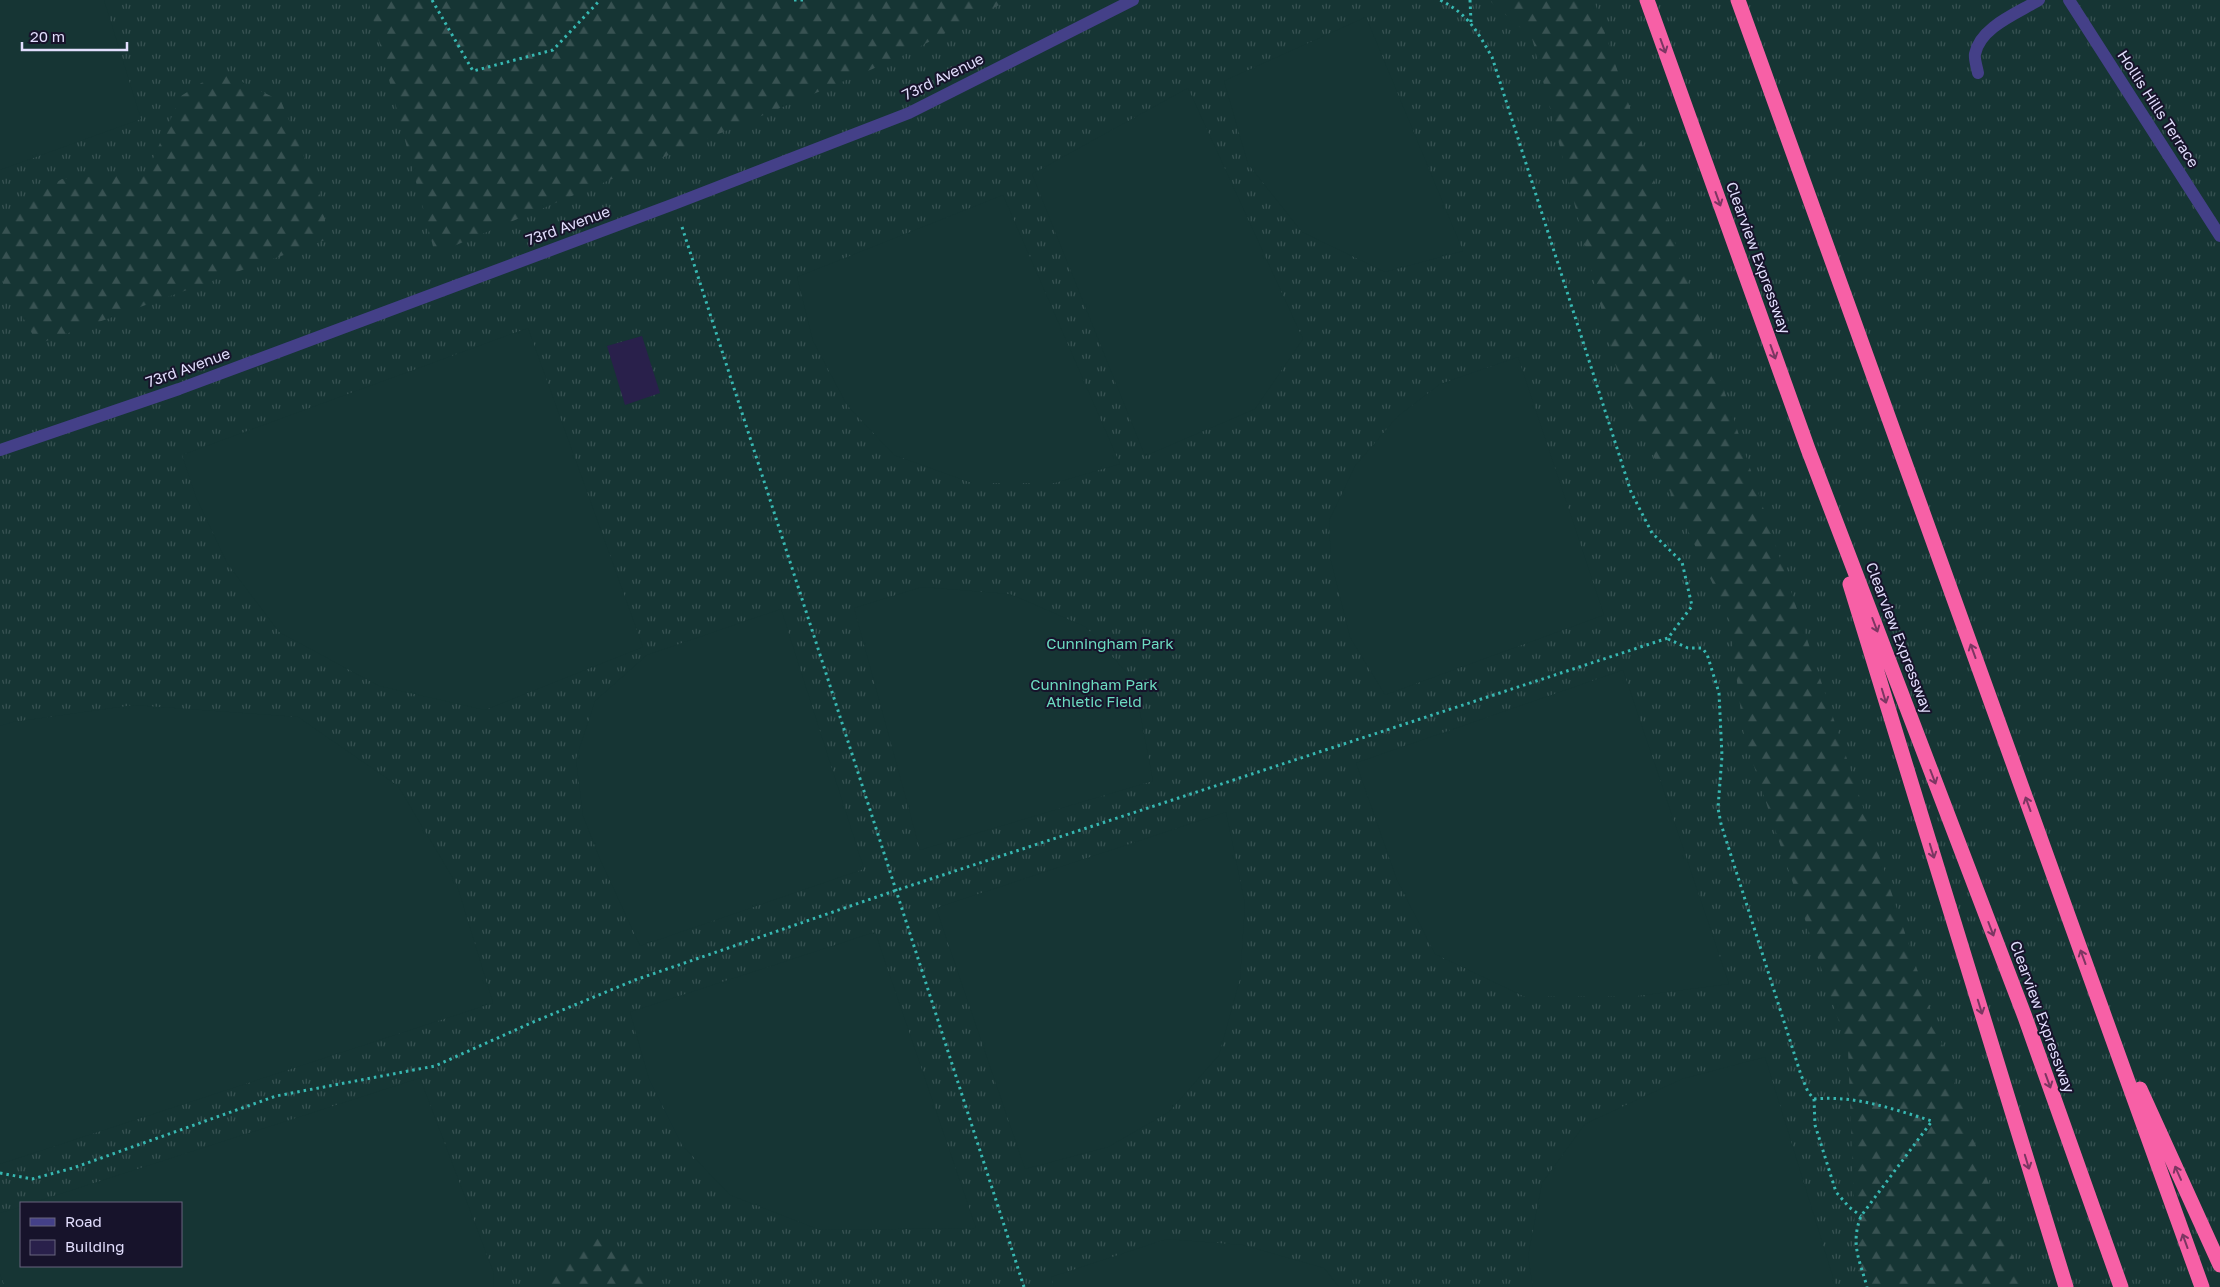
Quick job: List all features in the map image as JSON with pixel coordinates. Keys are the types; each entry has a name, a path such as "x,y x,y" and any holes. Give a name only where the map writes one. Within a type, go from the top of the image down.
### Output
{"highway":[{"name":"Clearview Expressway","path":"1647,0 1808,449 2025,1017 2121,1287"},
{"path":"1738,0 2202,1287"},
{"path":"1808,449 2066,1287"},
{"path":"2094,989 2220,1265"}],"street":[{"name":"73rd Avenue","path":"0,450 179,389 674,204 908,113 1133,0"},
{"path":"1978,73 1975,55 1981,39 1992,29 2039,0"},
{"name":"Hollis Hills Terrace","path":"2068,0 2220,236"}],"path":[{"path":"432,0 473,71 553,50 600,0"},
{"path":"794,0 804,0"},
{"path":"0,1173 32,1180 73,1168 276,1096 435,1066 531,1023 635,980 897,890 1668,638 1692,606 1682,562 1652,532 1631,492 1492,57 1472,22 1454,7 1440,0"},
{"path":"1470,0 1472,22"},
{"path":"674,204 696,265 1024,1287"},
{"path":"1668,638 1676,644 1688,648 1702,648 1707,654 1719,693 1722,756 1718,808 1722,824 1801,1075 1808,1092 1814,1099 1815,1125 1836,1192 1849,1207 1861,1216"},
{"path":"1814,1099 1832,1097 1876,1104 1932,1121 1861,1216 1856,1233 1856,1254 1867,1287"}],"green space":[{"name":"Cunningham Park","path":"0,0 2220,0 2220,1287 0,1287"},
{"path":"0,0 104,0 141,119 0,170"},
{"path":"368,0 1009,0 896,59 435,254"},
{"path":"1489,0 1594,0 2023,1287 1857,1287 1848,1049 1744,736 1729,619 1621,386 1532,38"},
{"path":"1366,17 1463,251 1385,272 1302,232 1248,164 1224,81"},
{"path":"220,71 281,101 321,198 328,239 38,344 0,277 0,222 12,208 62,179 147,172 181,96"},
{"path":"1188,88 1303,339 1255,409 1145,456 1032,174"},
{"path":"1003,195 1120,464 1055,483 972,483 894,455 847,405 813,341 797,277"},
{"path":"528,328 643,647 485,710 379,686 279,632 227,563 196,497 182,455"},
{"path":"1518,357 1604,615 1385,695 1350,637 1331,561 1329,521 1355,466 1397,417 1440,384"},
{"name":"Cunningham Park Athletic Field","path":"922,587 1010,594 1086,627 1134,681 1153,781 920,850 854,608"},
{"path":"781,609 864,869 640,946 600,859 583,816 576,759 595,701 647,655"},
{"path":"1623,670 1729,984 1637,996 1523,996 1435,954 1397,880 1356,763"},
{"path":"134,705 298,717 398,786 457,885 493,1003 0,1164 0,726 13,722"},
{"path":"1226,812 1245,904 1240,979 1219,1055 1169,1112 1108,1147 1025,1169 936,908"},
{"path":"875,932 976,1228 820,1230 730,1195 682,1145 649,1079 630,1012"},
{"path":"1765,1057 1836,1287 1533,1287 1528,1256 1542,1183 1585,1124 1682,1079"},
{"path":"420,1078 493,1271 494,1287 5,1287 0,1274 0,1213 20,1207 20,1267 182,1267 182,1202 35,1202"},
{"path":"593,1232 665,1287 530,1287"},
{"path":"1167,1239 1243,1245 1324,1268 1339,1287 1054,1287 1051,1277"}],"building":[{"path":"642,336 660,393 625,405 607,346"}]}
